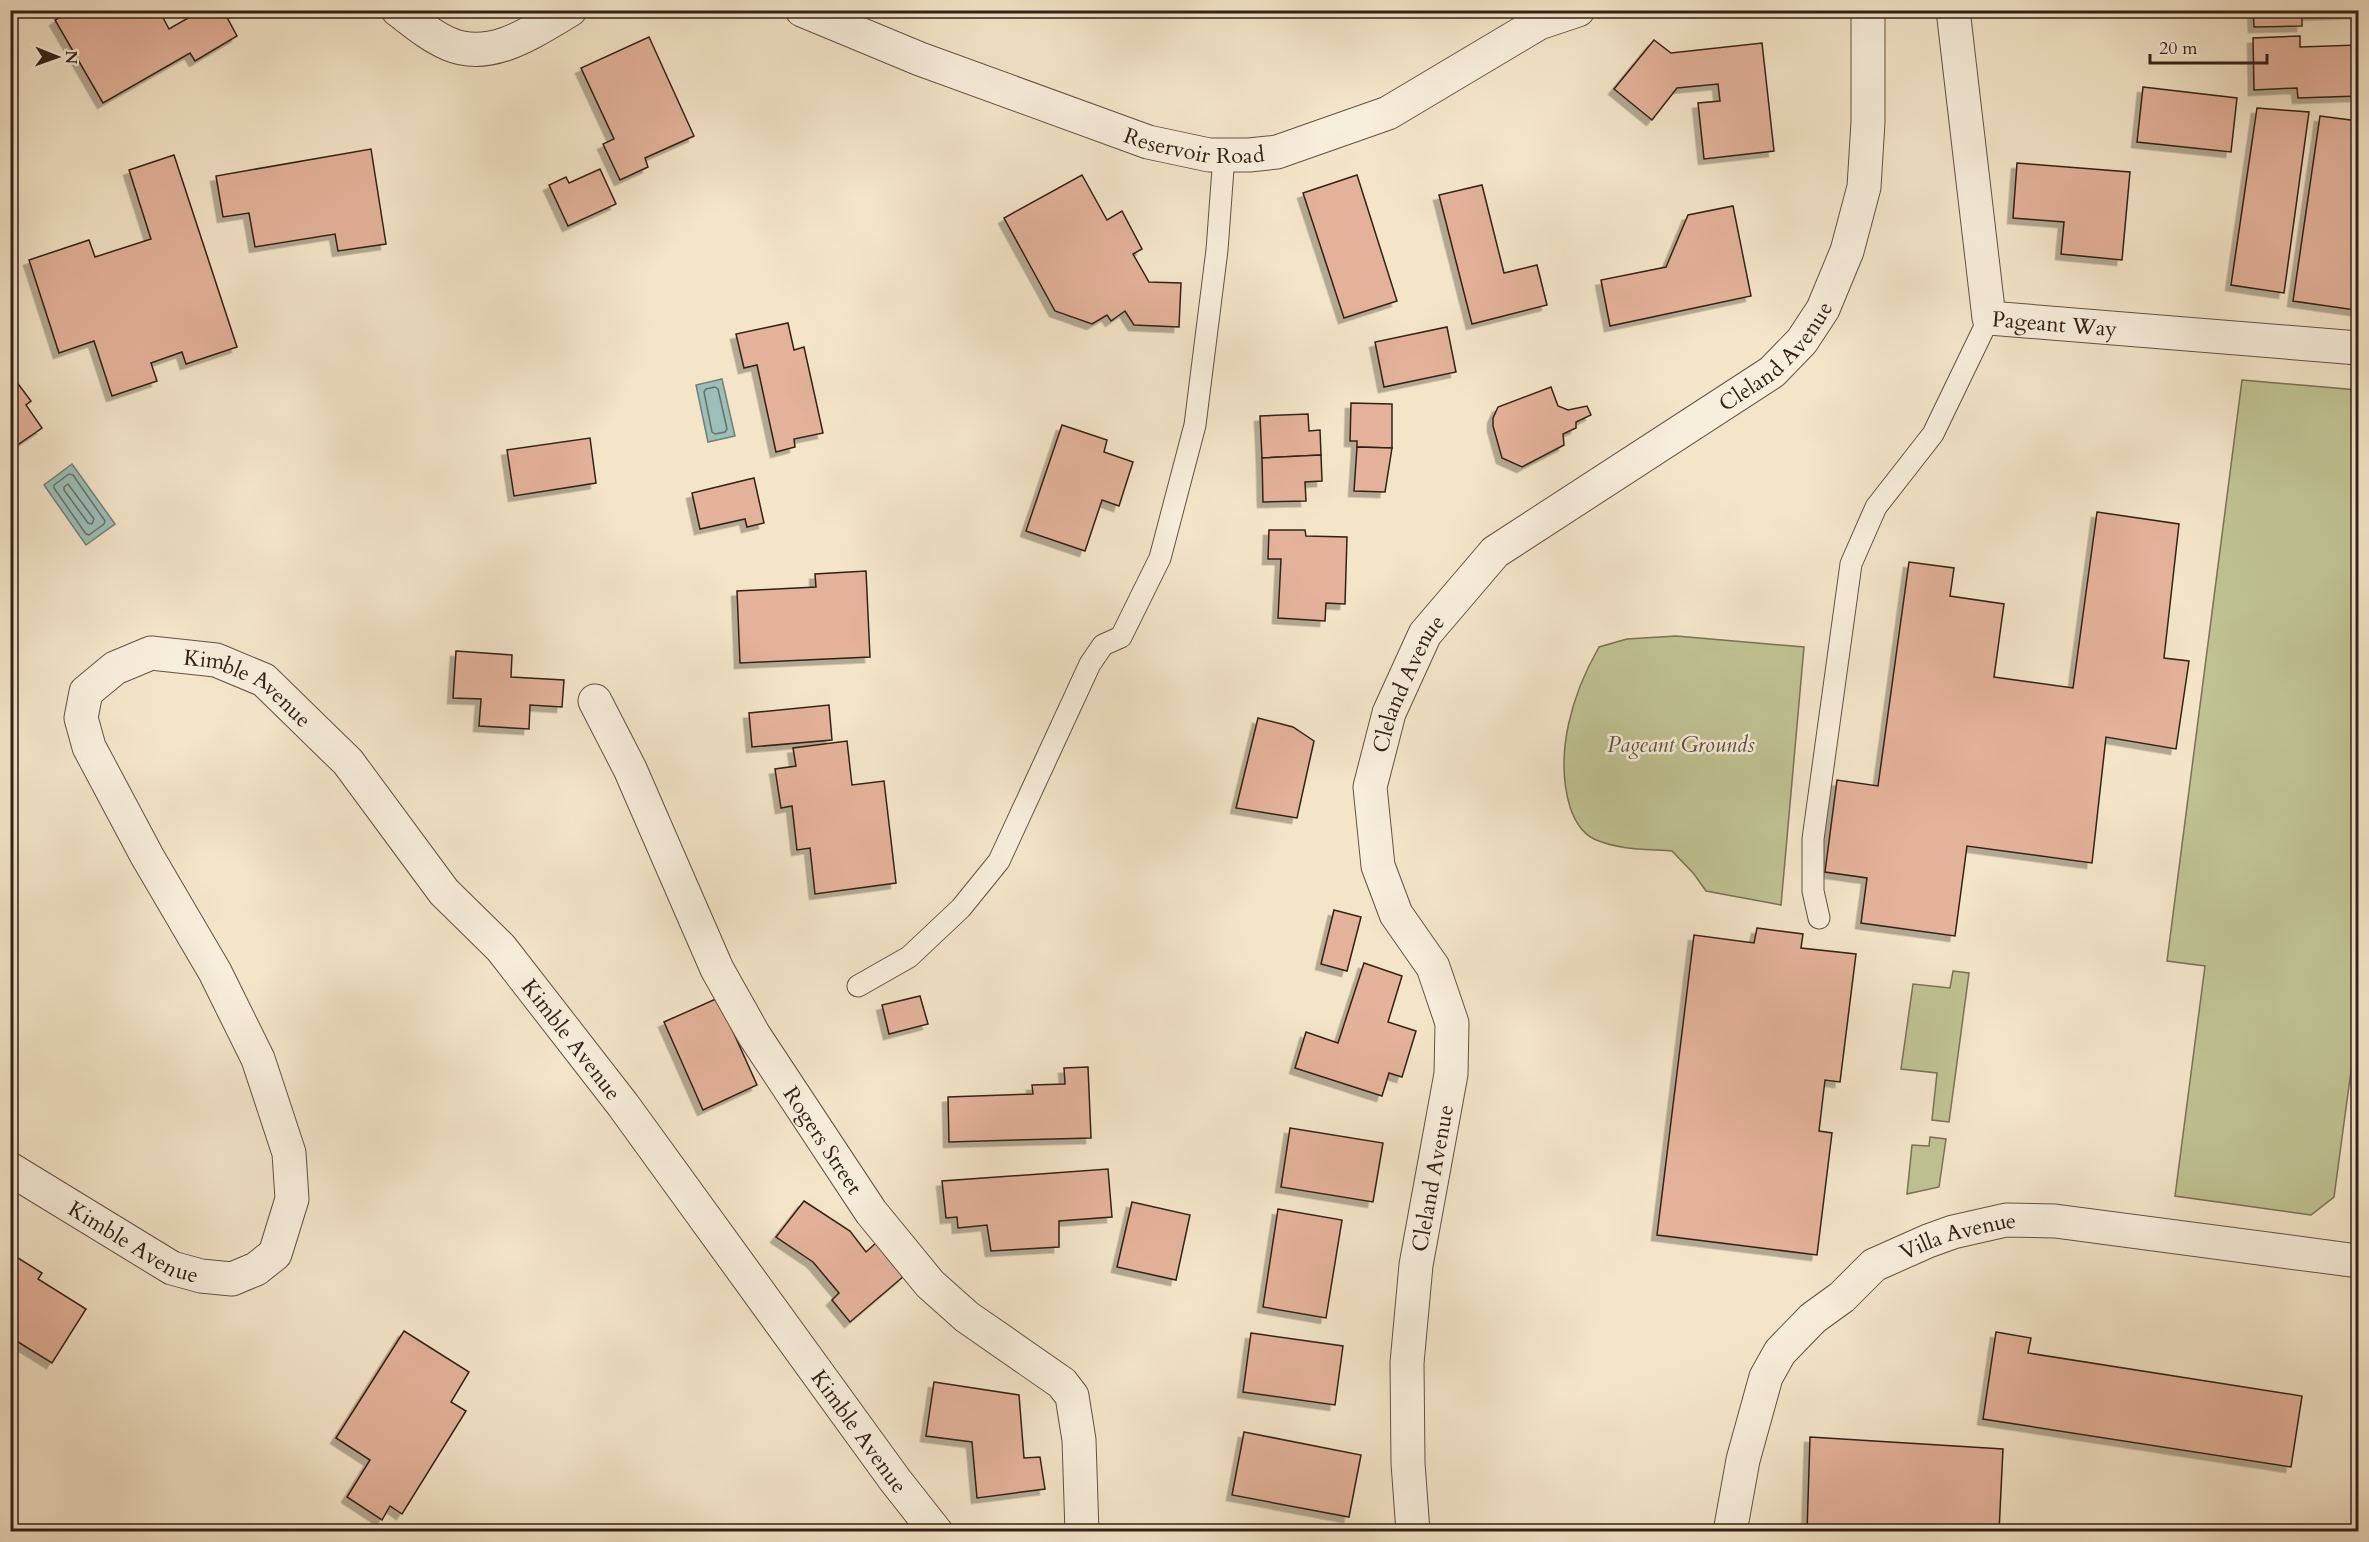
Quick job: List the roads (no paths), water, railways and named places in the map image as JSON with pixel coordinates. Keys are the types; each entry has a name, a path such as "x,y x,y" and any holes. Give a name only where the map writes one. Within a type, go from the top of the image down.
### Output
{"street":[{"path":"398,10 430,34 450,45 472,51 499,47 524,37 570,10"},
{"name":"Reservoir Road","path":"802,10 920,58 1148,142 1224,155 1277,152 1388,113 1539,23 1578,10"},
{"name":"Cleland Avenue","path":"1413,1532 1408,1463 1407,1363 1416,1266 1451,1074 1452,1023 1433,967 1396,914 1378,866 1370,787 1389,713 1425,634 1495,552 1772,372 1802,341 1823,309 1847,251 1864,187 1868,122 1869,10"},
{"name":"Pageant Way","path":"1953,10 1989,318 2358,348"},
{"name":"Kimble Avenue","path":"10,1169 172,1268 201,1276 232,1279 256,1269 275,1254 292,1199 289,1153 258,1059 215,972 147,856 89,747 81,718 86,692 115,668 151,653 216,660 264,680 348,762 444,892 501,948 623,1105 888,1471 936,1532"},
{"name":"Rogers Street","path":"595,701 630,769 723,979 754,1035 871,1212 937,1291 967,1317 1062,1383 1072,1396 1079,1440 1082,1532"},
{"name":"Villa Avenue","path":"1730,1532 1755,1416 1766,1377 1780,1352 1814,1318 1842,1297 1874,1265 1928,1241 1953,1232 2006,1220 2055,1221 2358,1260"}],"lane":[{"path":"858,986 909,957 961,908 999,861 1090,663 1103,645 1121,637 1160,558 1195,425 1217,250 1224,155"},
{"path":"1819,918 1812,880 1813,839 1851,564 1876,507 1934,434 1989,318"}],"water":[{"path":"722,379 735,436 708,442 696,385"},
{"path":"72,464 115,524 86,545 44,485"}],"park label":[{"name":"Pageant Grounds","path":"1681,744"}]}
